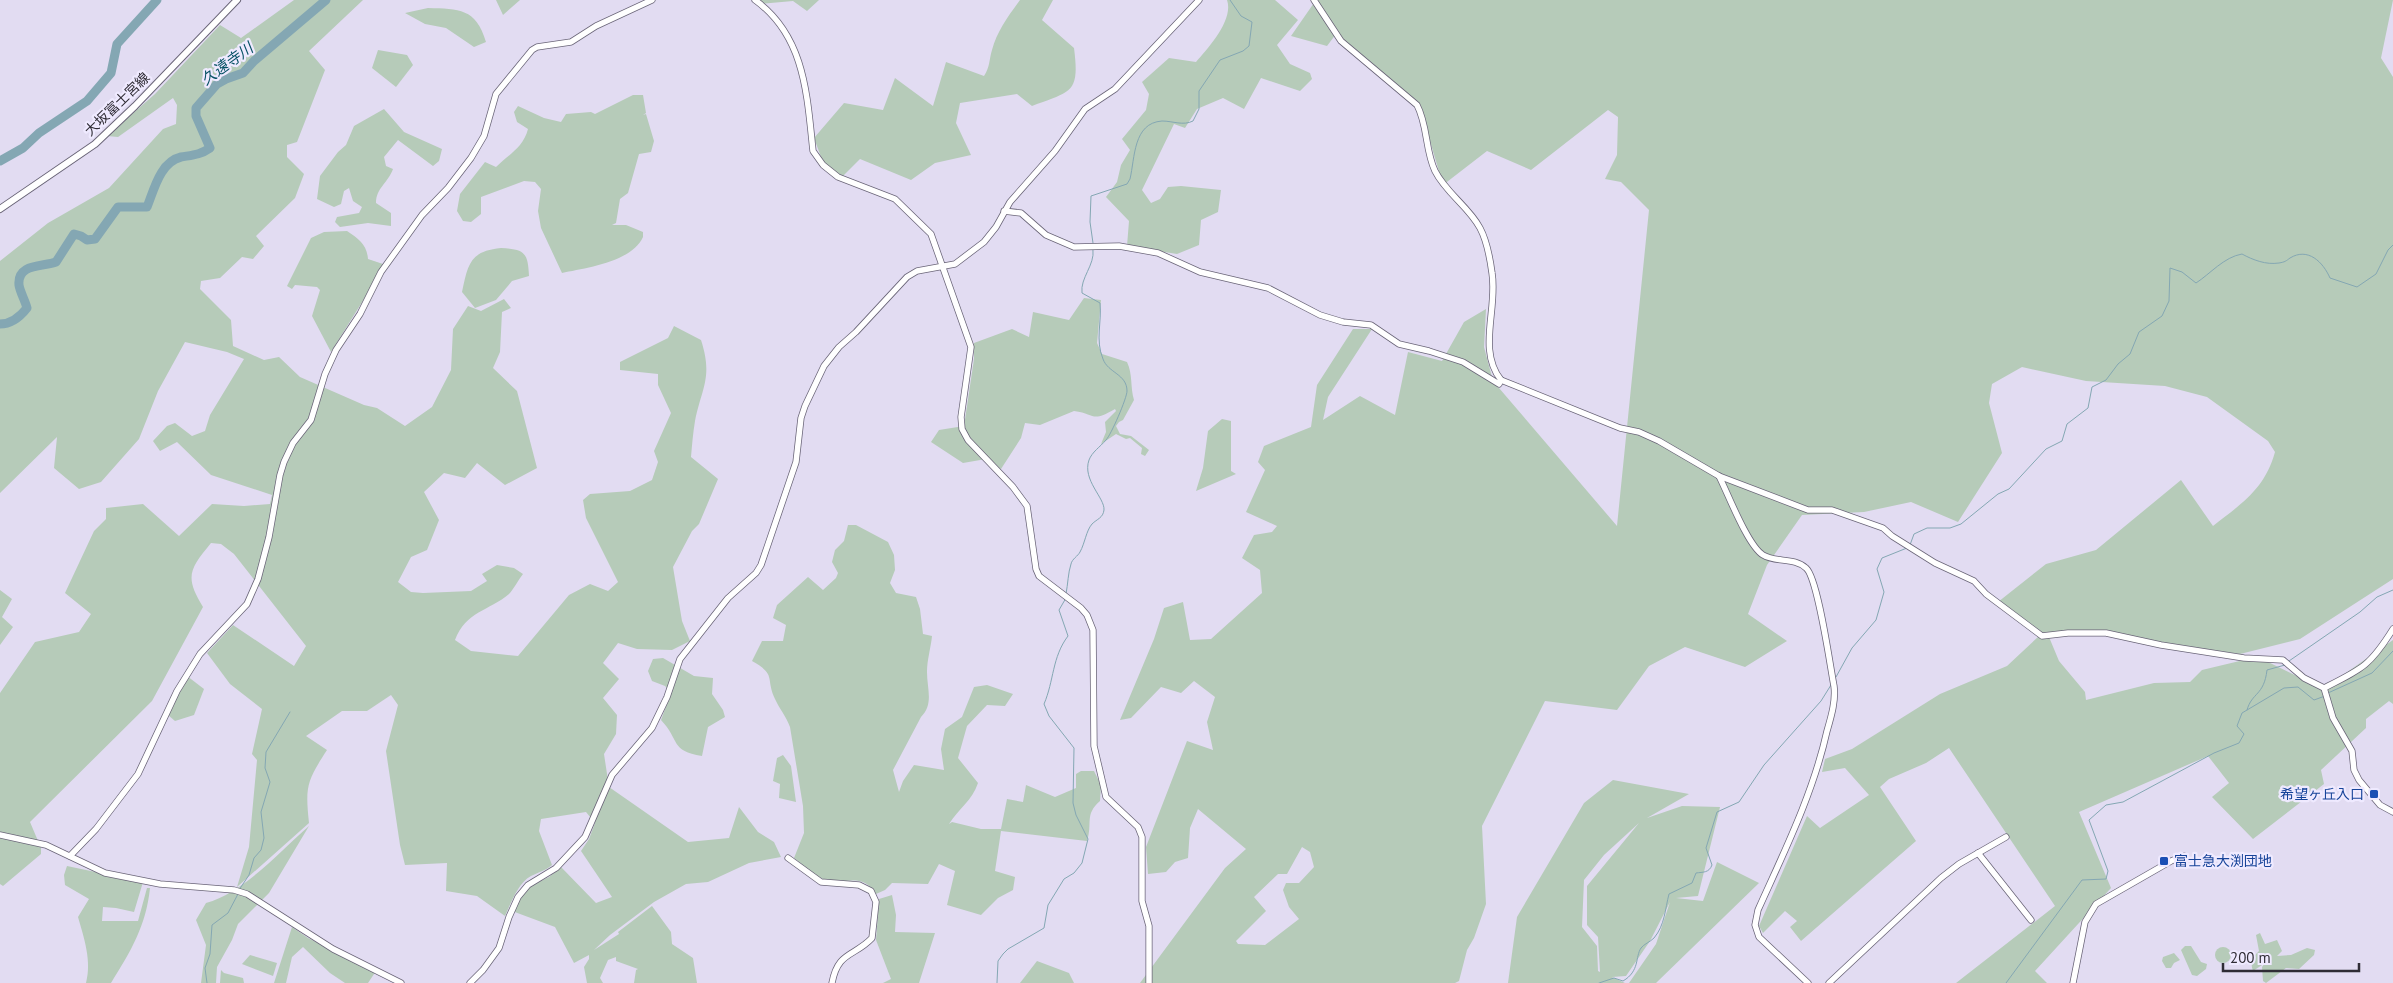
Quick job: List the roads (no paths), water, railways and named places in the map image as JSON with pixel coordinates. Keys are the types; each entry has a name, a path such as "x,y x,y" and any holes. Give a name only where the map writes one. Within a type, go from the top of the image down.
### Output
{"main road":[{"name":"大坂富士宮線","path":"0,209 95,144 135,106 237,0"}],"street":[{"path":"70,856 96,829 138,774 177,691 200,654 247,604 256,585 269,537 283,466 293,443 311,420 325,374 336,350 360,314 381,272 422,215 448,188 471,158 484,136 496,94 532,50 537,47 572,42 596,26 652,0"},
{"path":"755,0 774,16 784,29 800,60 807,97 813,152 817,158 838,178 886,194 903,205 931,234 970,347 961,417 962,429 968,440 1013,487 1028,506 1036,569 1039,576 1070,598 1087,615 1093,630 1094,746 1102,790 1111,804 1138,827 1142,837 1142,901 1149,926 1148,983"},
{"path":"470,983 483,970 499,948 518,897 528,885 556,868 585,837 612,775 652,728 667,698 680,659 725,602 756,573 761,565 796,462 804,406 824,366 839,347 856,332 908,277 918,271 942,267 962,260 984,242 996,227 1004,211 1056,151 1085,108 1116,89 1199,0"},
{"path":"1314,0 1341,41 1417,105 1424,120 1430,160 1435,171 1443,185 1481,230 1489,257 1495,292 1490,358 1493,370 1501,380 1611,425 1639,432 1658,440 1719,476 1808,510 1832,510 1883,528 1904,544 1935,563 1974,581 1986,594 2042,636 2068,633 2106,633 2161,645 2244,658 2282,660 2304,678 2324,688 2333,718 2352,752 2354,770 2359,780 2380,805 2393,812"},
{"path":"1004,211 1021,213 1054,240 1074,247 1119,246 1158,253 1200,272 1268,288 1320,315 1342,322 1371,325 1399,344 1463,362 1499,384 1501,380"},
{"path":"1719,476 1752,545 1762,555 1771,559 1789,560 1800,564 1806,567 1811,574 1818,597 1834,686 1834,700 1821,761 1807,798 1758,910 1755,925 1759,937 1808,983"},
{"path":"2324,688 2369,663 2393,629"},
{"path":"0,835 46,846 105,873 160,884 234,890 247,894 333,948 401,983"},
{"path":"1828,983 1934,884 1959,864 2006,837"},
{"path":"1978,852 2031,920"},
{"path":"2072,983 2085,922 2096,904 2171,861 2184,856"},
{"path":"788,858 821,882 859,885 871,892 874,898 872,938 840,961 836,966 832,983"}],"waterway":[{"path":"0,161 23,148 39,133 87,101 111,73 117,44 157,0"},
{"name":"久遠寺川","path":"0,324 8,323 15,319 27,308 19,285 19,278 26,269 56,262 74,234 87,240 95,239 118,207 147,207 155,185 168,165 181,157 200,153 210,148 196,116 196,108 217,84 243,73 254,61 326,0"},
{"path":"1093,243 1090,222 1091,196 1127,184 1130,179 1137,143 1145,128 1153,123 1162,121 1182,123 1193,121 1199,109 1199,91 1220,60 1243,51 1249,46 1252,22 1241,16 1230,0"},
{"path":"1910,545 1914,534 1927,528 1950,528 1961,524 1998,494 2009,489 2046,449 2062,441 2067,424 2088,408 2092,387 2106,380 2118,364 2130,354 2139,332 2162,316 2169,301 2170,268 2182,272 2196,283 2223,262 2242,254 2260,262 2269,263 2283,262 2303,254 2309,255 2319,262 2330,278 2357,287 2376,274 2388,250 2393,245"},
{"path":"1066,594 1072,562 1080,552 1090,527 1101,517 1104,510 1089,475 1089,460 1111,431 1122,408 1127,391 1124,381 1105,364 1103,359 1099,345 1100,303 1082,293 1083,282 1092,261 1093,250"},
{"path":"1836,677 1852,648 1876,620 1884,592 1877,569 1882,558 1907,548"},
{"path":"2289,661 2360,612 2377,597 2393,590"},
{"path":"997,983 998,961 1008,949 1044,928 1048,905 1064,879 1074,873 1082,863 1088,839 1076,815 1073,803 1074,748 1049,716 1044,704 1059,652 1068,636 1059,610 1066,598"},
{"path":"2328,693 2372,673 2393,651"},
{"path":"2247,710 2249,704 2261,689 2267,670 2285,665"},
{"path":"1599,983 1614,978 1623,981 1632,973 1641,948 1658,933 1669,894 1692,883 1696,873 1706,872 1711,868 1712,865 1706,848 1717,812 1739,802 1764,765 1821,701 1831,685"},
{"path":"2006,983 2082,880 2106,879 2108,871 2089,820 2106,805 2123,802 2214,753 2239,743 2244,734 2237,726 2242,713 2284,688 2298,687 2314,700 2325,696"},
{"path":"239,890 249,875 254,858 261,850 264,838 261,812 270,782 265,768 266,752 290,712"},
{"path":"207,983 205,968 210,954 212,925 228,913 238,894"}],"place":[{"name":"希望ヶ丘入口","path":"2374,794"},
{"name":"富士急大渕団地","path":"2164,861"}]}
